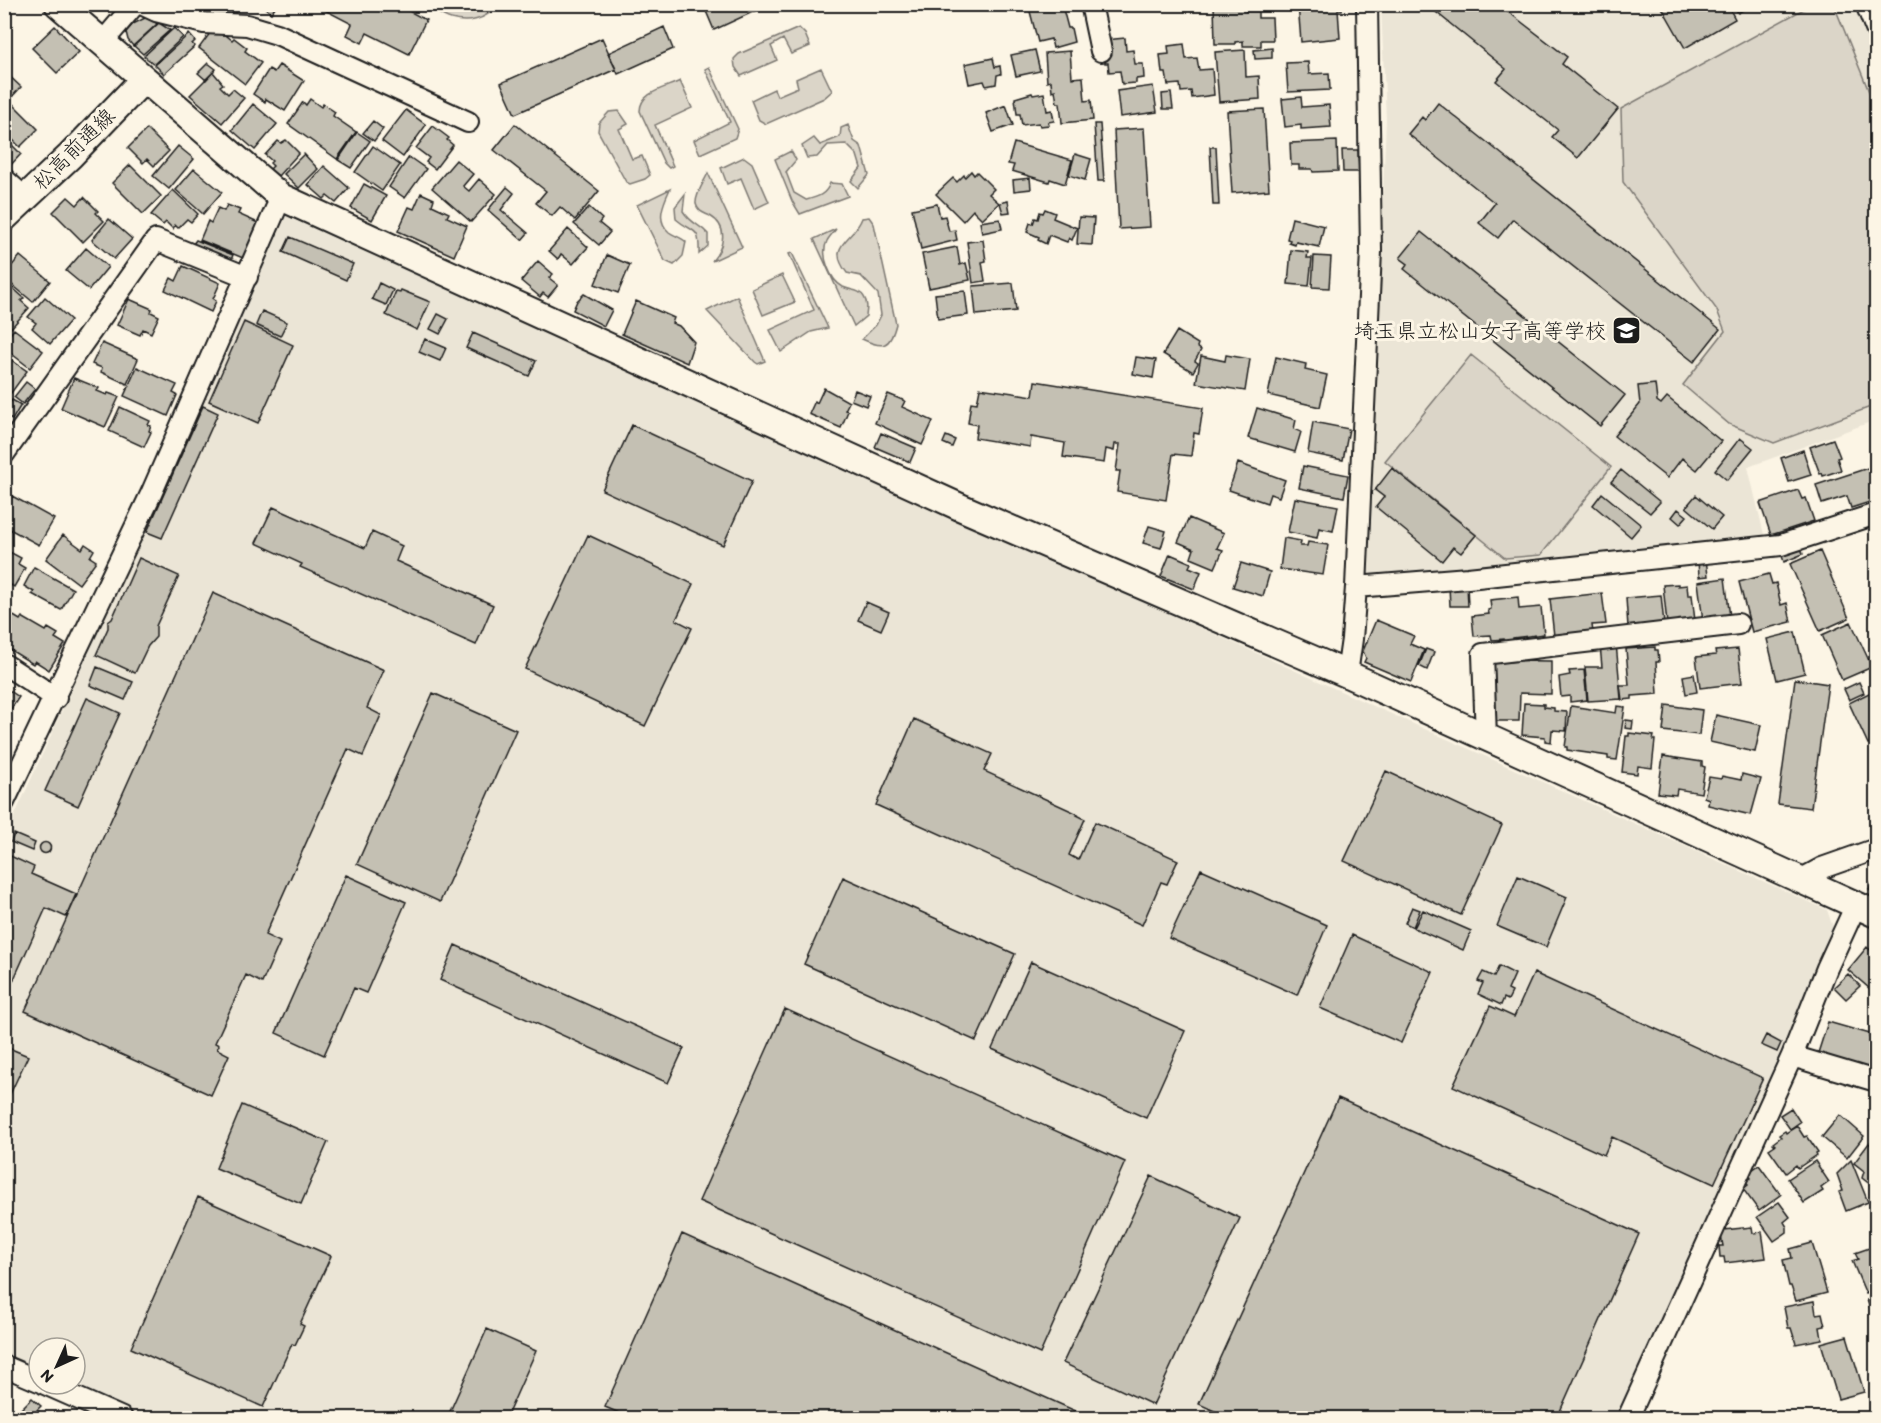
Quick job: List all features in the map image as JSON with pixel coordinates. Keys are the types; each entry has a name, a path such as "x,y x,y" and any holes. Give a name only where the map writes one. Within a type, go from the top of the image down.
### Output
{"street":[{"path":"58,4 143,80 281,197 960,507 1347,674 1866,909 1827,968 1792,1056 1628,1419"},
{"path":"102,43 135,4"},
{"path":"141,4 156,11 204,23 247,25 277,34 468,122"},
{"path":"1091,4 1101,51"},
{"path":"1347,674 1356,587 1371,251 1367,4"},
{"path":"1866,4 1876,29"},
{"name":"松高前通線","path":"4,218 70,156 143,80"},
{"path":"4,178 25,198"},
{"path":"4,802 56,698 151,494 281,197"},
{"path":"4,454 156,240 247,277"},
{"path":"1356,587 1468,578 1781,545 1876,514"},
{"path":"1486,738 1483,654 1738,624"},
{"path":"4,664 56,698"},
{"path":"1800,880 1822,868 1876,849"},
{"path":"1792,1056 1876,1081"},
{"path":"4,1366 27,1376"},
{"path":"71,1396 122,1419"}],"shaded area":[{"path":"426,5 497,5 488,14 476,20 464,21 448,18"},
{"name":"埼玉県立松山女子高等学校","path":"1381,5 1860,5 1876,46 1876,420 1748,467 1765,539 1367,577 1386,120"},
{"path":"1811,5 1834,5 1876,109 1876,405 1774,443 1729,424 1683,385 1725,331 1717,310 1623,182 1621,109"},
{"path":"799,28 805,34 810,46 791,54 783,39 771,46 777,60 741,76 735,67 734,59 739,54"},
{"path":"709,67 738,129 735,138 700,154 694,140 730,122 705,69"},
{"path":"821,68 832,91 824,98 766,124 759,120 751,100 774,89 777,96 798,87 796,79"},
{"path":"680,81 692,108 655,125 673,166 669,168 664,163 640,111 644,99 649,95"},
{"path":"619,111 628,124 619,129 632,159 642,156 650,175 630,184 626,182 598,131 599,123 609,112"},
{"path":"848,125 854,141 861,146 869,175 858,188 851,181 861,168 857,155 846,144 828,145 817,157 807,158 802,146 814,138 820,145 840,137 841,128"},
{"path":"791,151 796,160 786,172 794,193 806,200 810,199 824,193 830,183 842,184 848,196 800,214 792,201 775,159"},
{"path":"744,157 752,163 769,202 754,209 741,178 727,184 721,168"},
{"path":"708,173 742,247 712,261 722,244 722,231 716,221 700,211 696,204 698,193"},
{"path":"670,189 662,211 662,222 669,232 686,242 683,256 674,265 665,261 637,205"},
{"path":"685,194 683,211 708,234 708,246 699,254 697,234 676,219 675,207"},
{"path":"285,216 1827,910 1833,927 1804,993 1799,1027 1623,1418 145,1418 87,1392 87,1336 27,1336 27,1365 5,1355 5,837"},
{"path":"869,217 874,224 896,324 888,342 880,345 862,339 876,325 881,315 878,294 861,276 847,273 839,255 843,243 862,218"},
{"path":"836,229 825,247 830,273 838,284 860,293 867,304 866,316 854,326 814,239"},
{"path":"792,253 828,328 811,332 781,352 770,330 814,310 789,254"},
{"path":"782,275 795,302 763,315 752,289"},
{"path":"737,296 765,361 758,364 707,311"},
{"path":"1471,355 1611,467 1541,555 1505,558 1385,461"}],"building":[{"path":"211,4 237,4 236,13 210,10"},
{"path":"261,4 277,4 271,13"},
{"path":"318,4 396,4 426,20 409,54 367,33 362,43 347,35 352,24 317,6"},
{"path":"721,4 770,4 714,30 706,11"},
{"path":"1028,4 1055,4 1057,10 1063,9 1074,42 1053,48 1051,39 1038,42"},
{"path":"1214,4 1246,4 1246,11 1258,11 1258,18 1272,18 1273,40 1261,40 1261,46 1243,46 1243,41 1235,42 1235,44 1215,44"},
{"path":"1298,4 1342,4 1342,10 1338,10 1340,38 1301,42"},
{"path":"1426,4 1498,4 1567,57 1562,64 1618,109 1578,158 1552,137 1558,130 1496,81 1506,69"},
{"path":"1660,4 1727,4 1735,19 1685,48"},
{"path":"1733,4 1753,4 1738,13"},
{"path":"149,16 157,24 133,46 126,32 133,24"},
{"path":"159,23 170,30 143,54 134,46"},
{"path":"216,25 232,40 234,38 247,48 245,51 261,63 245,84 199,48"},
{"path":"55,26 79,52 57,73 32,48"},
{"path":"664,27 673,49 618,74 608,53"},
{"path":"174,28 183,37 154,64 144,56"},
{"path":"189,34 195,41 192,44 195,46 164,74 155,65"},
{"path":"602,38 616,69 515,114 501,83"},
{"path":"1125,38 1126,51 1133,50 1135,64 1143,64 1144,78 1136,79 1136,83 1122,84 1120,71 1109,72 1108,63 1105,63 1103,50 1105,40"},
{"path":"1184,44 1186,59 1197,58 1199,70 1212,69 1214,95 1192,98 1191,91 1181,92 1180,84 1168,85 1166,73 1162,73 1160,55 1169,54 1168,46"},
{"path":"1272,48 1272,58 1255,59 1254,50"},
{"path":"1035,50 1040,71 1016,76 1011,55"},
{"path":"1245,50 1246,77 1259,76 1260,99 1219,102 1215,52"},
{"path":"1070,51 1072,78 1083,77 1085,101 1091,100 1093,120 1062,123 1060,103 1057,103 1055,90 1052,91 1051,81 1047,82 1045,53"},
{"path":"993,58 995,67 1000,66 1001,74 997,75 996,84 986,86 984,81 969,84 965,64"},
{"path":"1308,62 1309,74 1329,73 1330,90 1288,92 1286,63"},
{"path":"208,63 216,69 206,80 198,73"},
{"path":"279,65 304,81 285,111 253,94 269,69 274,72"},
{"path":"4,71 21,87 9,100 38,129 20,147 4,131"},
{"path":"213,72 223,84 220,86 228,94 233,89 244,98 222,123 190,95"},
{"path":"1153,86 1157,112 1120,117 1117,91"},
{"path":"1032,93 1033,95 1044,93 1047,111 1052,110 1054,121 1048,122 1049,125 1040,126 1039,123 1022,125 1020,114 1017,114 1015,98"},
{"path":"1171,93 1173,109 1163,109 1162,94"},
{"path":"1301,97 1302,107 1329,105 1331,127 1301,129 1301,125 1285,127 1282,99"},
{"path":"310,99 321,107 323,104 335,112 333,116 356,132 337,159 288,124 303,102 306,105"},
{"path":"1438,103 1720,329 1694,362 1513,219 1498,238 1479,223 1495,203 1408,134 1422,117 1425,120"},
{"path":"253,104 277,124 255,150 232,130"},
{"path":"1006,105 1013,125 993,132 986,113"},
{"path":"1264,109 1269,190 1232,193 1227,111"},
{"path":"406,110 426,125 403,157 382,141"},
{"path":"373,121 383,129 374,141 363,133"},
{"path":"515,124 599,191 575,220 560,207 552,216 536,203 546,191 494,150"},
{"path":"1094,124 1100,124 1104,181 1098,181"},
{"path":"433,126 449,138 447,140 453,145 435,169 426,162 429,158 416,148"},
{"path":"1144,128 1150,227 1119,229 1114,130"},
{"path":"147,129 169,151 154,166 147,159 143,163 128,148"},
{"path":"357,132 370,141 351,168 338,160"},
{"path":"7,140 21,154 8,168 4,164 4,142"},
{"path":"286,140 299,153 278,176 270,169 273,166 270,163 272,161 265,155 278,141 281,143"},
{"path":"1337,141 1338,171 1313,172 1312,169 1299,169 1299,165 1291,165 1290,143"},
{"path":"1014,143 1072,160 1065,184 1050,179 1049,182 1012,171 1014,165 1008,164"},
{"path":"178,146 194,159 169,189 153,176"},
{"path":"373,146 400,165 382,191 355,172"},
{"path":"1210,147 1216,147 1219,205 1213,205"},
{"path":"1342,150 1358,150 1359,172 1343,172"},
{"path":"304,154 318,169 299,188 284,174"},
{"path":"1075,154 1091,159 1085,180 1069,175"},
{"path":"409,157 426,169 405,198 389,187"},
{"path":"456,160 473,174 463,186 469,191 479,179 496,194 471,222 432,188"},
{"path":"130,165 161,196 143,214 112,183"},
{"path":"324,166 349,188 336,203 327,196 324,199 308,185"},
{"path":"194,169 222,192 203,214 176,190"},
{"path":"971,171 974,175 977,172 994,189 989,194 999,203 982,219 973,210 963,221 936,194 953,178 957,182"},
{"path":"1030,178 1031,189 1014,191 1013,180"},
{"path":"364,184 386,196 372,220 351,208"},
{"path":"507,187 514,193 501,210 528,233 522,240 488,210"},
{"path":"173,190 198,214 191,222 187,219 178,228 175,225 173,229 166,222 163,225 151,215"},
{"path":"421,193 434,199 432,205 449,213 447,217 467,226 454,256 398,231 409,207 414,209"},
{"path":"68,197 77,205 84,197 104,221 83,242 53,212"},
{"path":"1008,201 1010,212 1003,213 1000,203"},
{"path":"937,204 940,217 945,216 949,231 955,230 957,240 921,249 912,209"},
{"path":"227,205 240,210 238,214 258,223 243,258 200,240 208,221 211,223 218,208 224,211"},
{"path":"589,207 602,219 599,223 610,232 599,245 574,224"},
{"path":"1045,209 1055,213 1053,218 1077,228 1072,240 1069,238 1067,242 1049,235 1046,244 1038,240 1039,237 1027,232 1030,223 1033,224 1035,218 1038,219 1040,212 1043,213"},
{"path":"1079,217 1094,218 1092,245 1077,244"},
{"path":"1292,218 1324,226 1319,247 1296,242 1295,245 1289,243 1290,240 1287,239"},
{"path":"109,219 132,239 114,259 92,240"},
{"path":"1000,219 1002,229 982,233 980,222"},
{"path":"568,229 588,247 573,264 561,254 558,259 549,251"},
{"path":"1421,232 1625,395 1600,426 1404,269 1408,264 1400,258"},
{"path":"290,237 353,264 346,280 283,252"},
{"path":"196,240 233,255 231,260 193,244"},
{"path":"983,240 986,261 982,262 985,281 973,283 967,242"},
{"path":"957,247 960,265 966,263 970,280 929,288 922,254"},
{"path":"86,248 108,267 89,290 66,271"},
{"path":"1291,250 1308,252 1307,258 1312,258 1309,286 1288,284"},
{"path":"607,255 630,265 618,293 595,284"},
{"path":"20,256 50,281 33,302 4,278"},
{"path":"1314,256 1331,257 1329,288 1312,287"},
{"path":"538,261 553,274 549,278 558,285 548,297 543,293 540,297 521,281"},
{"path":"183,266 220,283 213,299 216,301 211,312 165,290 171,278 176,281"},
{"path":"5,281 24,298 21,301 29,308 11,328 4,322"},
{"path":"379,283 393,290 386,305 372,299"},
{"path":"1013,283 1016,311 976,315 973,286"},
{"path":"401,290 430,302 417,330 386,315 396,291"},
{"path":"965,291 968,315 938,319 935,294"},
{"path":"584,294 612,310 604,326 573,310 577,301"},
{"path":"45,297 71,320 50,344 32,328 36,323 28,317"},
{"path":"129,299 152,309 151,312 159,316 151,333 143,329 140,335 117,325"},
{"path":"636,301 674,318 672,323 679,326 694,342 687,363 622,334"},
{"path":"262,311 287,322 280,336 256,325"},
{"path":"438,314 448,319 440,334 430,329"},
{"path":"244,322 293,345 258,423 209,401"},
{"path":"14,329 43,351 30,368 4,348 4,342"},
{"path":"1177,331 1198,344 1197,347 1201,350 1195,361 1198,363 1193,372 1163,354"},
{"path":"473,333 536,361 529,376 466,348"},
{"path":"425,339 446,348 440,361 419,352"},
{"path":"102,343 138,359 127,384 101,372 102,368 92,364"},
{"path":"4,355 27,371 11,393 4,388"},
{"path":"1226,355 1250,359 1245,391 1196,383 1201,356 1225,361"},
{"path":"1136,357 1156,360 1153,378 1133,374"},
{"path":"1276,357 1306,364 1305,370 1327,375 1320,407 1268,395"},
{"path":"137,367 177,385 173,393 177,395 168,416 124,396"},
{"path":"74,378 99,388 97,391 119,397 105,427 61,408"},
{"path":"1035,381 1203,408 1199,434 1194,433 1191,456 1173,454 1166,500 1117,492 1120,471 1116,471 1120,444 1115,444 1114,451 1106,449 1104,463 1063,457 1065,443 1031,437 1030,447 975,438 977,425 968,423 971,402 977,403 980,388 1033,396"},
{"path":"26,382 35,389 23,404 14,397"},
{"path":"1655,384 1657,401 1661,404 1667,397 1721,441 1697,470 1682,458 1667,478 1614,436 1640,404 1638,386"},
{"path":"824,388 849,402 841,428 809,414"},
{"path":"855,390 870,396 866,406 851,400"},
{"path":"888,394 905,401 902,407 933,421 922,445 875,423"},
{"path":"12,400 21,405 12,420 4,415 4,411"},
{"path":"203,406 218,413 162,538 147,532"},
{"path":"120,407 150,421 148,425 151,426 149,431 151,432 144,447 109,431"},
{"path":"1257,408 1296,420 1294,429 1301,432 1295,452 1248,438"},
{"path":"1313,422 1349,429 1343,460 1308,453"},
{"path":"632,425 752,481 723,545 602,490"},
{"path":"881,433 916,448 910,462 875,447"},
{"path":"946,436 955,440 952,447 943,443"},
{"path":"1740,438 1753,448 1727,480 1715,470"},
{"path":"1833,439 1840,457 1837,458 1841,470 1823,476 1822,473 1820,474 1810,447"},
{"path":"1803,450 1811,475 1789,482 1781,458"},
{"path":"1238,463 1285,480 1279,497 1270,494 1267,503 1229,490"},
{"path":"1303,466 1348,475 1344,497 1299,488"},
{"path":"1871,467 1876,483 1876,500 1851,508 1847,496 1822,504 1816,485"},
{"path":"1392,468 1476,535 1461,553 1453,547 1442,561 1376,507 1384,497 1375,490"},
{"path":"1621,470 1660,502 1650,513 1611,482"},
{"path":"1798,490 1802,499 1806,498 1814,521 1771,535 1760,503"},
{"path":"1602,493 1641,525 1631,537 1593,505"},
{"path":"1696,495 1722,517 1712,529 1686,507"},
{"path":"12,496 54,519 39,545 4,526 4,509"},
{"path":"1295,498 1338,506 1333,531 1319,528 1317,538 1288,532"},
{"path":"273,507 365,548 372,532 402,546 396,561 493,605 476,645 300,567 302,564 256,543"},
{"path":"1678,509 1687,516 1680,524 1672,517"},
{"path":"1189,518 1224,533 1217,548 1223,550 1215,568 1191,558 1194,549 1178,542"},
{"path":"1149,526 1166,531 1161,548 1143,543"},
{"path":"63,535 82,549 85,544 94,550 90,557 96,561 79,584 46,559"},
{"path":"588,535 693,584 676,620 692,628 645,726 525,669"},
{"path":"1284,538 1301,541 1300,546 1307,546 1308,542 1328,545 1323,575 1280,569"},
{"path":"1801,548 1803,554 1784,562 1782,556"},
{"path":"4,549 21,558 18,564 25,568 14,587 4,581"},
{"path":"1820,551 1849,618 1820,631 1790,564"},
{"path":"1170,554 1191,563 1189,567 1201,572 1194,589 1161,576"},
{"path":"139,558 179,576 156,626 156,637 148,646 135,673 96,655 108,628 108,622 112,619"},
{"path":"1706,559 1708,576 1699,577 1698,560"},
{"path":"1241,563 1270,572 1263,596 1233,587"},
{"path":"34,567 73,589 61,610 32,594 34,592 24,586"},
{"path":"1769,574 1772,584 1776,583 1781,605 1787,603 1791,622 1752,632 1739,582"},
{"path":"1725,578 1730,617 1703,621 1698,582"},
{"path":"1678,584 1678,586 1687,585 1688,595 1692,595 1695,621 1667,624 1663,585"},
{"path":"1467,585 1468,606 1450,606 1449,586"},
{"path":"213,593 384,670 367,708 381,715 363,756 348,749 265,935 280,942 262,983 246,975 215,1043 219,1045 217,1049 229,1055 211,1095 25,1011"},
{"path":"1602,593 1606,624 1592,625 1593,632 1554,636 1550,599"},
{"path":"1661,595 1664,624 1628,627 1626,598"},
{"path":"1518,597 1519,609 1541,607 1544,634 1513,638 1513,641 1504,642 1504,639 1492,640 1491,635 1474,636 1472,616 1489,614 1490,600"},
{"path":"866,602 889,612 881,630 858,620"},
{"path":"7,612 20,620 22,617 46,631 48,628 58,634 55,638 65,644 49,670 35,661 33,664 4,646 4,615"},
{"path":"1376,620 1414,636 1410,644 1424,650 1411,682 1364,662 1366,658 1363,651"},
{"path":"1851,622 1872,667 1842,680 1822,635"},
{"path":"1795,632 1805,673 1777,680 1767,639"},
{"path":"1616,643 1621,699 1588,701 1585,667 1602,667 1600,645"},
{"path":"1655,647 1655,650 1658,650 1659,662 1656,662 1658,694 1632,696 1632,699 1622,700 1620,685 1629,685 1626,649"},
{"path":"1426,649 1434,652 1427,670 1419,666"},
{"path":"1738,649 1742,683 1700,688 1696,657 1716,655 1715,651"},
{"path":"1493,660 1551,661 1551,694 1520,693 1519,721 1493,721"},
{"path":"97,667 133,682 125,700 90,685"},
{"path":"1584,670 1587,700 1570,702 1570,696 1561,697 1559,677 1570,675 1569,671"},
{"path":"1694,674 1697,692 1686,694 1683,676"},
{"path":"1795,679 1828,684 1811,808 1778,804"},
{"path":"1859,682 1864,693 1849,700 1844,689"},
{"path":"4,687 19,697 7,715 4,713"},
{"path":"1871,692 1876,700 1876,740 1868,744 1849,703"},
{"path":"433,693 516,730 440,902 357,864"},
{"path":"87,698 120,713 78,806 45,791"},
{"path":"1524,703 1544,704 1544,707 1554,708 1554,711 1567,712 1566,731 1552,730 1551,742 1545,741 1545,737 1522,735"},
{"path":"1666,705 1702,710 1699,735 1663,731"},
{"path":"1571,706 1616,713 1617,706 1625,707 1617,760 1608,759 1608,756 1567,750 1565,747"},
{"path":"1716,715 1761,725 1755,752 1710,742"},
{"path":"914,719 992,754 984,771 1085,819 1069,855 1078,860 1095,822 1178,860 1167,884 1161,882 1142,925 876,805"},
{"path":"1626,720 1633,721 1632,729 1625,728"},
{"path":"1629,733 1654,736 1652,768 1638,766 1637,774 1622,772 1626,736 1629,736"},
{"path":"1663,756 1702,762 1702,766 1705,767 1701,793 1677,789 1676,795 1658,793"},
{"path":"1386,771 1502,825 1461,915 1344,861"},
{"path":"1742,774 1761,779 1751,815 1708,805 1709,799 1704,797 1709,777 1721,779 1722,776 1741,780"},
{"path":"14,834 35,843 32,851 11,842"},
{"path":"45,843 49,844 49,852 45,853 41,852 40,848 41,844"},
{"path":"4,853 34,867 31,874 76,894 66,917 46,908 4,1001"},
{"path":"1201,869 1327,925 1297,995 1169,938"},
{"path":"1876,874 1876,894 1869,890"},
{"path":"346,875 406,902 366,993 354,988 324,1055 276,1033"},
{"path":"1518,876 1567,897 1546,947 1497,926"},
{"path":"843,877 1015,954 976,1041 804,964"},
{"path":"1412,907 1420,910 1413,927 1405,923"},
{"path":"1423,910 1471,931 1463,950 1414,928"},
{"path":"1352,935 1433,972 1401,1043 1320,1008"},
{"path":"455,945 684,1048 668,1083 440,980"},
{"path":"1867,947 1876,955 1876,994 1848,970"},
{"path":"1031,962 1185,1031 1146,1118 992,1049"},
{"path":"1499,966 1515,974 1508,990 1512,992 1508,1000 1504,998 1501,1005 1478,994 1483,983 1478,981 1483,972 1494,977"},
{"path":"1534,973 1763,1078 1714,1184 1612,1137 1604,1155 1453,1086 1490,1006 1514,1017"},
{"path":"1848,974 1860,986 1846,999 1834,987"},
{"path":"785,1009 1125,1162 1040,1354 699,1201"},
{"path":"1828,1022 1870,1034 1869,1037 1876,1039 1876,1071 1818,1053"},
{"path":"1766,1035 1781,1043 1777,1052 1761,1045"},
{"path":"4,1046 28,1056 4,1107"},
{"path":"1338,1098 1639,1234 1557,1418 1230,1418 1199,1404"},
{"path":"242,1105 328,1142 301,1204 216,1168"},
{"path":"1791,1108 1800,1122 1790,1129 1780,1115"},
{"path":"1840,1115 1864,1136 1847,1158 1822,1137"},
{"path":"1797,1126 1818,1152 1798,1168 1796,1165 1786,1173 1769,1149 1781,1137 1779,1135"},
{"path":"1869,1143 1876,1149 1876,1189 1862,1178 1864,1171 1854,1163"},
{"path":"1851,1160 1868,1202 1846,1211 1839,1192 1843,1191 1837,1174"},
{"path":"1815,1161 1829,1182 1821,1188 1823,1191 1804,1203 1788,1179"},
{"path":"1759,1165 1781,1195 1759,1211 1743,1189 1748,1185 1746,1181 1751,1178 1748,1173"},
{"path":"1151,1176 1240,1218 1153,1405 1063,1363"},
{"path":"198,1197 331,1256 300,1324 304,1326 295,1345 292,1344 263,1407 131,1348"},
{"path":"1779,1202 1790,1217 1784,1222 1787,1232 1774,1241 1757,1217"},
{"path":"1752,1227 1753,1233 1762,1232 1766,1258 1725,1263 1724,1257 1720,1257 1719,1246 1723,1246 1721,1236 1724,1230"},
{"path":"682,1234 1091,1418 631,1418 605,1407"},
{"path":"1812,1243 1827,1293 1796,1301 1791,1286 1789,1286 1783,1260 1792,1258 1790,1249"},
{"path":"1872,1247 1876,1251 1876,1290 1866,1294 1852,1261 1858,1259 1855,1253"},
{"path":"1876,1298 1876,1324 1867,1300"},
{"path":"1814,1301 1816,1314 1822,1313 1825,1326 1820,1327 1822,1339 1796,1344 1791,1328 1788,1328 1784,1307"},
{"path":"487,1329 536,1351 506,1418 447,1418"},
{"path":"1847,1336 1864,1392 1838,1399 1821,1343"},
{"path":"32,1398 41,1406 37,1410 46,1418 12,1418"}],"place":[{"name":"埼玉県立松山女子高等学校","path":"1627,331"}]}
